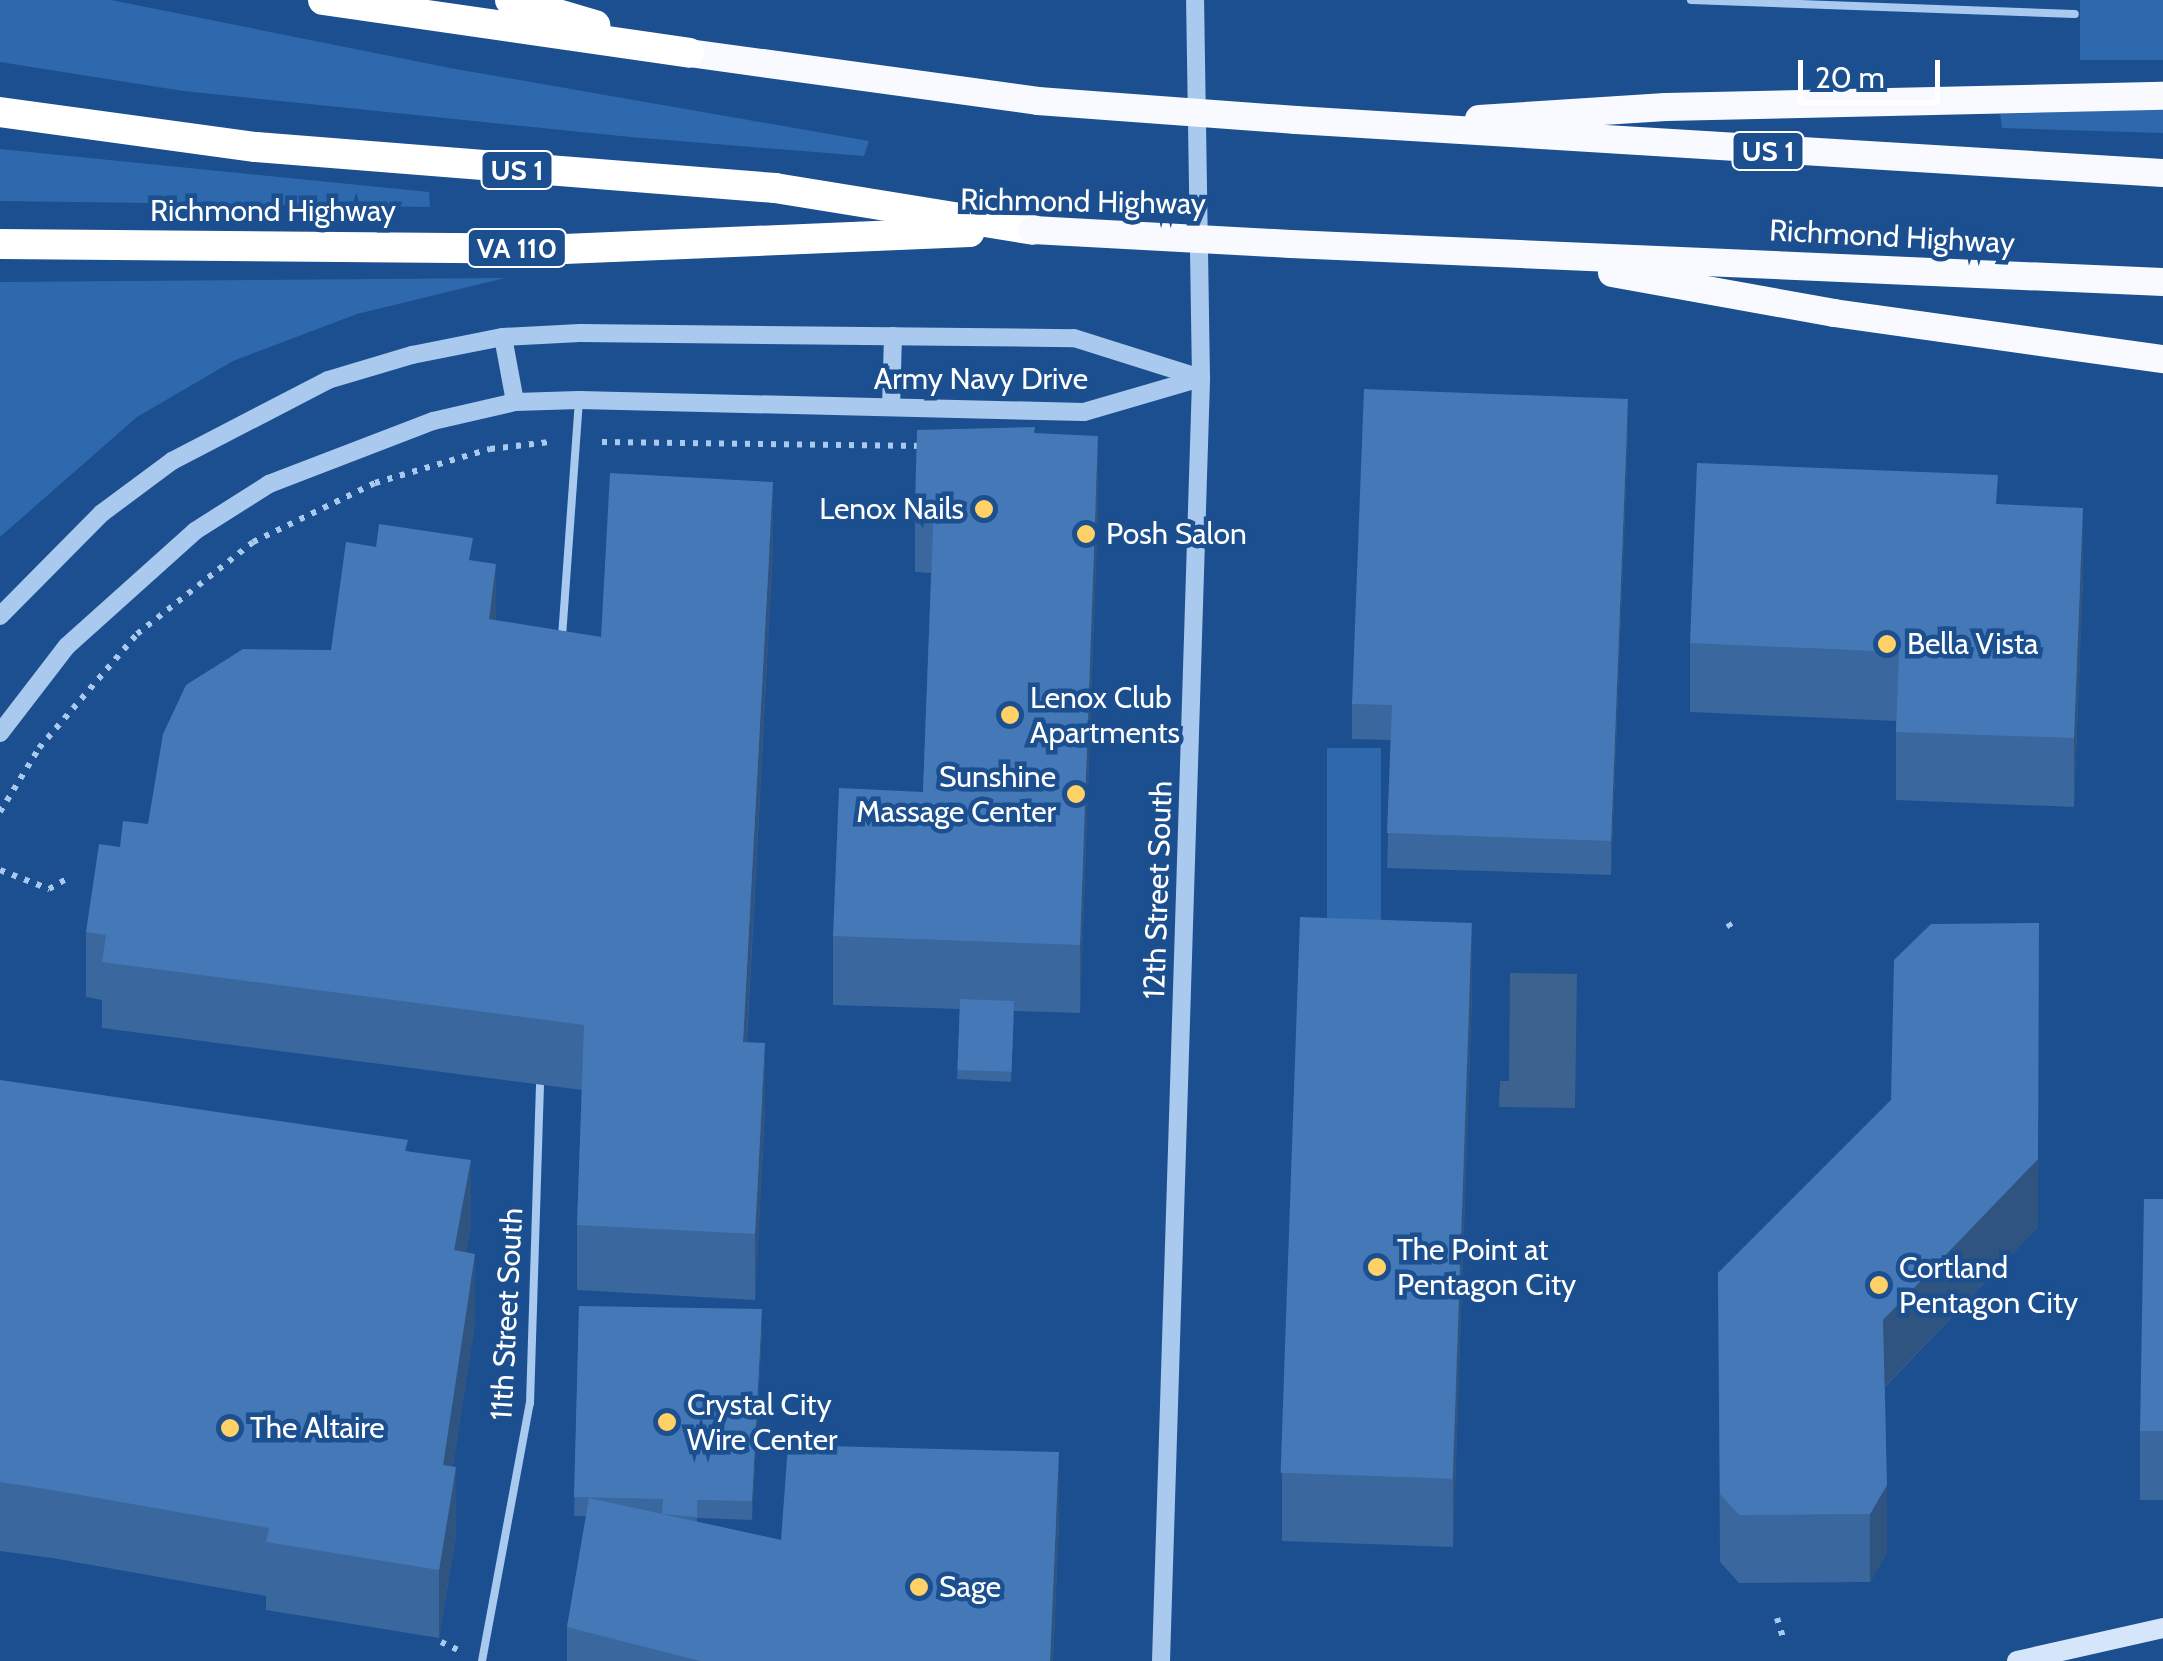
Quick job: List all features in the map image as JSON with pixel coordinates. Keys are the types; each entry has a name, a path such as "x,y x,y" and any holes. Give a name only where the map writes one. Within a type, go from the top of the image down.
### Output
{"highway":[{"path":"323,0 689,53"},
{"name":"US 1","path":"510,0 689,53 1038,101 1373,126 2163,173"},
{"path":"1373,126 1666,108 2163,96"},
{"name":"US 1","path":"0,112 274,149 776,188 1034,230"},
{"name":"Richmond Highway","path":"0,244 564,249 1034,230 2163,282"},
{"path":"1497,252 1834,313 2163,359"}],"main road":[{"path":"2017,1661 2163,1628"}],"street":[{"name":"12th Street South","path":"1161,1661 1201,378 1195,0"},
{"path":"892,407 893,336"},
{"name":"Army Navy Drive","path":"0,616 102,513 248,417 328,380 503,338 1074,338 1201,378"},
{"path":"503,338 514,402"},
{"name":"Army Navy Drive","path":"0,734 67,646 195,530 269,484 350,448 514,402 579,400 1084,412 1201,378"}],"lane":[{"path":"1691,0 2075,14"},
{"path":"561,658 579,400"},
{"name":"11th Street South","path":"482,1661 530,1403 540,1085"}],"path":[{"path":"0,870 49,889 66,879"},
{"path":"1728,923 1734,932"},
{"path":"1777,1618 1783,1638"},
{"path":"441,1642 460,1650"}],"shaded area":[{"path":"0,0 111,0 450,68 869,141 864,156 630,137 183,91 0,62"},
{"path":"2080,0 2163,0 2163,60 2080,60"},
{"path":"2163,109 2163,133 2002,128 2000,114"},
{"path":"0,149 429,192 430,207 0,201"},
{"path":"505,278 357,314 233,361 137,417 0,537 0,282"},
{"path":"1327,748 1381,748 1381,978 1327,978"},
{"path":"1510,973 1577,974 1575,1108 1499,1107 1500,1081 1509,1081"}],"building":[{"path":"1364,389 1628,399 1611,841 1387,833 1392,705 1352,704"},
{"name":"Lenox Club Apartments","path":"1035,427 1034,433 1098,436 1080,945 833,936 839,788 923,792 934,504 915,504 917,430"},
{"name":"Bella Vista","path":"1697,463 1998,475 1996,504 2083,508 2074,738 1896,732 1899,652 1690,643"},
{"path":"610,473 773,482 743,1042 765,1043 755,1234 577,1225 584,1025 102,962 106,935 86,932 99,844 120,847 123,821 148,824 163,734 186,685 243,649 331,650 346,542 376,547 379,524 473,538 469,560 496,564 489,619 601,637"},
{"name":"The Point at Pentagon City","path":"1300,917 1472,923 1452,1479 1281,1473"},
{"name":"Cortland Pentagon City","path":"2039,923 2038,1159 1883,1320 1887,1485 1870,1514 1739,1515 1720,1494 1718,1273 1891,1100 1894,960 1931,924"},
{"path":"960,999 1014,1001 1011,1072 958,1070"},
{"name":"The Altaire","path":"0,1080 408,1140 405,1151 471,1160 454,1250 475,1254 443,1465 456,1467 439,1570 266,1542 269,1528 0,1482"},
{"name":"Cortland Pentagon City","path":"2144,1199 2163,1199 2163,1431 2140,1431"},
{"name":"Crystal City Wire Center","path":"579,1306 762,1309 752,1501 697,1500 697,1517 662,1514 663,1499 574,1497"},
{"name":"Sage","path":"788,1445 1059,1452 1050,1661 700,1661 567,1627 589,1498 781,1540"}],"place":[{"name":"Lenox Nails","path":"984,509"},
{"name":"Posh Salon","path":"1086,534"},
{"name":"Bella Vista","path":"1887,644"},
{"name":"Lenox Club Apartments","path":"1010,715"},
{"name":"Sunshine Massage Center","path":"1076,794"},
{"name":"The Point at Pentagon City","path":"1377,1267"},
{"name":"Cortland Pentagon City","path":"1879,1285"},
{"name":"Crystal City Wire Center","path":"667,1422"},
{"name":"The Altaire","path":"230,1428"},
{"name":"Sage","path":"919,1587"}]}
